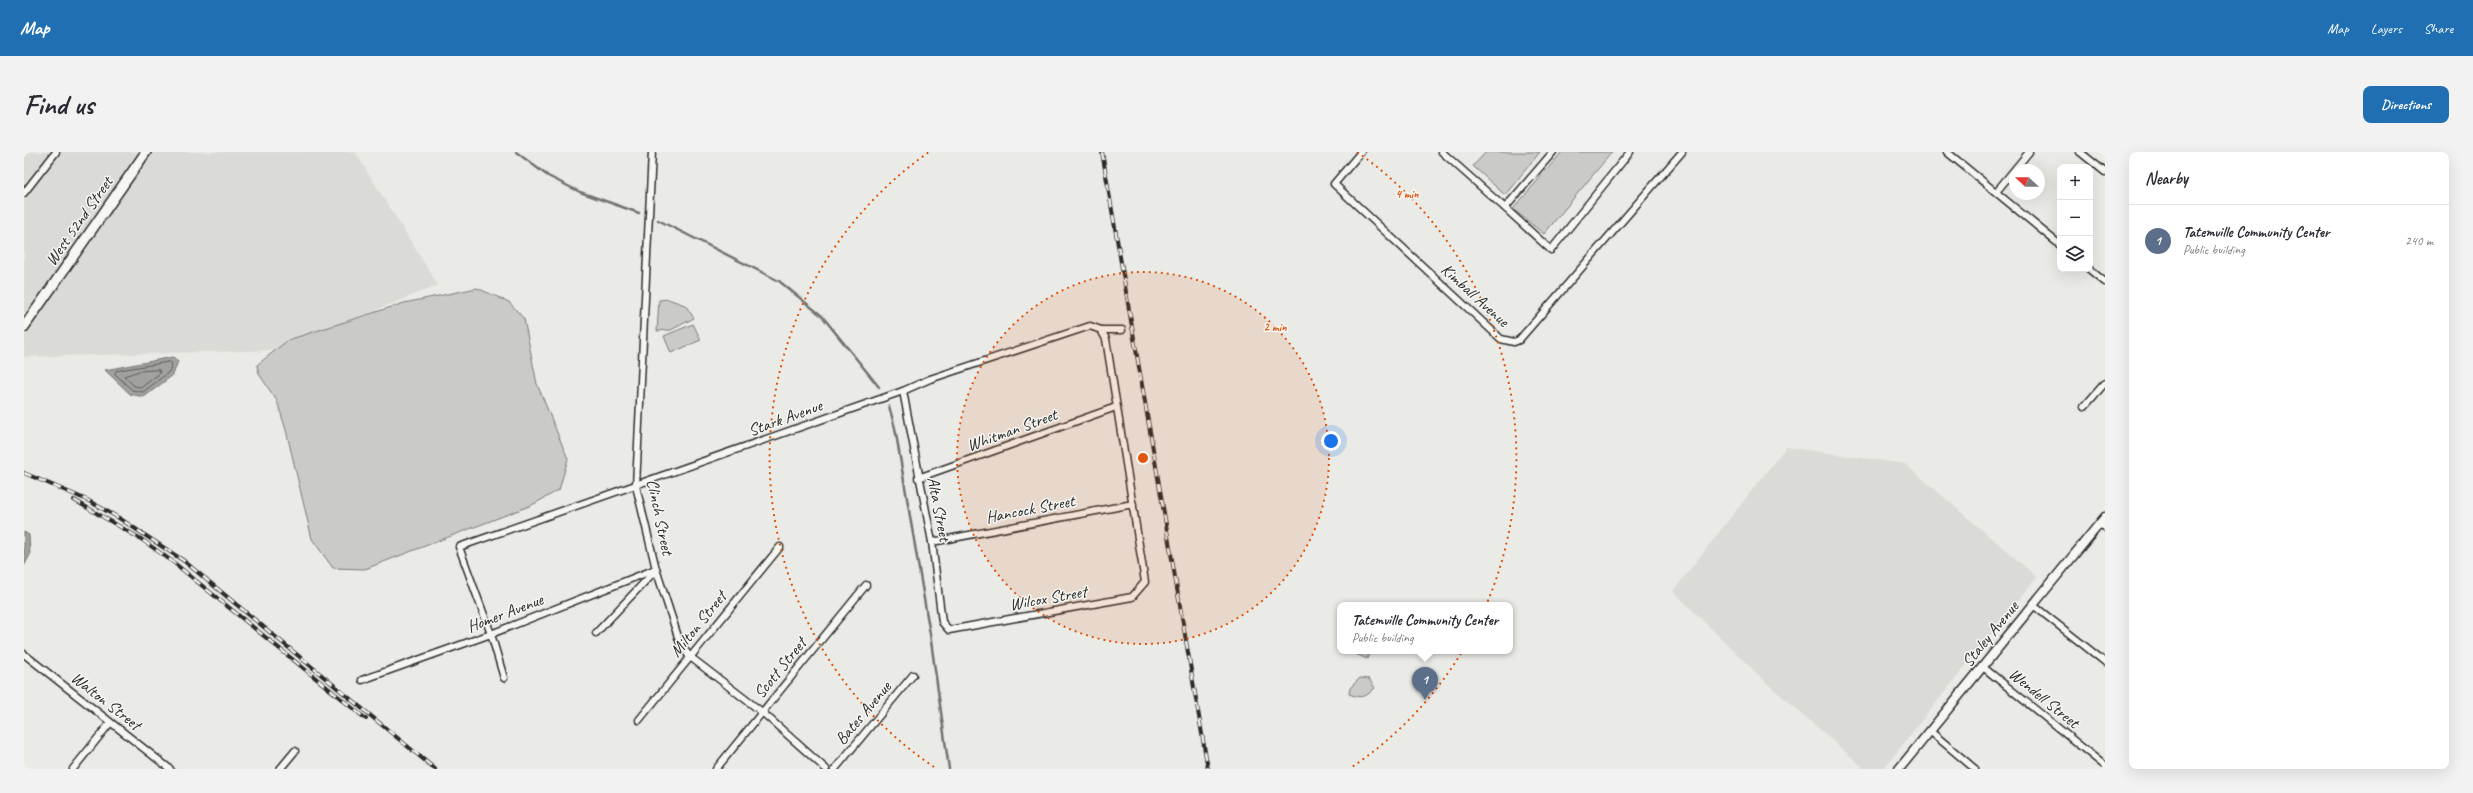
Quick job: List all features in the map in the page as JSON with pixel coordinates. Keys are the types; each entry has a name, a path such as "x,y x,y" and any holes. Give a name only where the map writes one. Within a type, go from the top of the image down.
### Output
{"main road":[{"name":"West 52nd Street","path":"24,327 146,152"}],"street":[{"path":"24,193 56,152"},
{"name":"Clinch Street","path":"652,152 636,486 656,569 680,644 689,656 762,712 826,769"},
{"name":"Kimball Avenue","path":"1361,152 1334,184 1502,339 1514,342 1519,340 1682,152"},
{"path":"1442,152 1551,250 1630,152"},
{"path":"1505,208 1554,152"},
{"path":"1947,152 2057,243"},
{"path":"1996,192 2029,152"},
{"path":"2080,152 2105,172"},
{"path":"2093,272 2105,282"},
{"name":"Stark Avenue","path":"491,634 459,547 903,391 930,379 1090,326 1101,330 1122,330"},
{"path":"1101,330 1106,339 1133,504"},
{"path":"2084,407 2105,383"},
{"name":"Alta Street","path":"903,391 918,478 932,542 942,622 949,630"},
{"name":"Whitman Street","path":"918,478 1116,407"},
{"name":"Hancock Street","path":"932,542 1133,504"},
{"name":"Wilcox Street","path":"949,630 1132,597 1145,582 1133,504"},
{"name":"Staley Avenue","path":"1899,769 2033,604 2103,523"},
{"name":"Milton Street","path":"639,720 689,656 780,547"},
{"path":"596,633 656,569"},
{"name":"Homer Avenue","path":"362,680 491,634 656,569"},
{"name":"Scott Street","path":"716,769 866,585"},
{"path":"2033,604 2105,662"},
{"path":"491,634 504,678"},
{"name":"Walton Street","path":"24,654 170,769"},
{"name":"Wendell Street","path":"1983,667 2105,766"},
{"name":"Bates Avenue","path":"835,769 913,674"},
{"path":"73,769 110,723"},
{"path":"1930,731 1975,769"},
{"path":"280,769 295,751"}],"shaded area":[{"path":"24,152 355,152 438,285 277,350 24,357"},
{"path":"1486,152 1540,152 1505,195 1473,166"},
{"path":"1562,152 1612,152 1544,234 1513,209"},
{"path":"477,288 509,302 524,319 537,384 568,459 559,490 532,505 365,569 333,568 312,539 286,430 277,401 259,374 257,365 288,340 404,303"},
{"path":"668,299 685,305 694,318 671,330 657,331 659,300"},
{"path":"693,324 701,340 671,353 664,336"},
{"path":"1786,447 1905,464 2037,577 1883,769 1865,769 1769,685 1673,591"},
{"path":"1356,654 1369,654 1367,659"},
{"path":"1360,678 1369,679 1375,688 1369,693 1360,697 1349,694 1350,688"}],"water":[{"path":"173,357 178,361 173,375 144,397 130,394 105,370"},
{"path":"24,532 29,535 30,555 24,566"}],"waterway":[{"path":"516,152 548,176 580,192 639,213"},
{"path":"658,220 779,281 822,316 879,387"},
{"path":"889,406 895,428 930,634 949,769"}],"railway":[{"path":"1102,152 1208,769"},
{"path":"24,473 87,500 119,518 184,561 435,769"},
{"path":"74,500 141,539 173,562 366,719"}],"place":[{"name":"Tatemville Community Center","path":"1425,700"}]}
